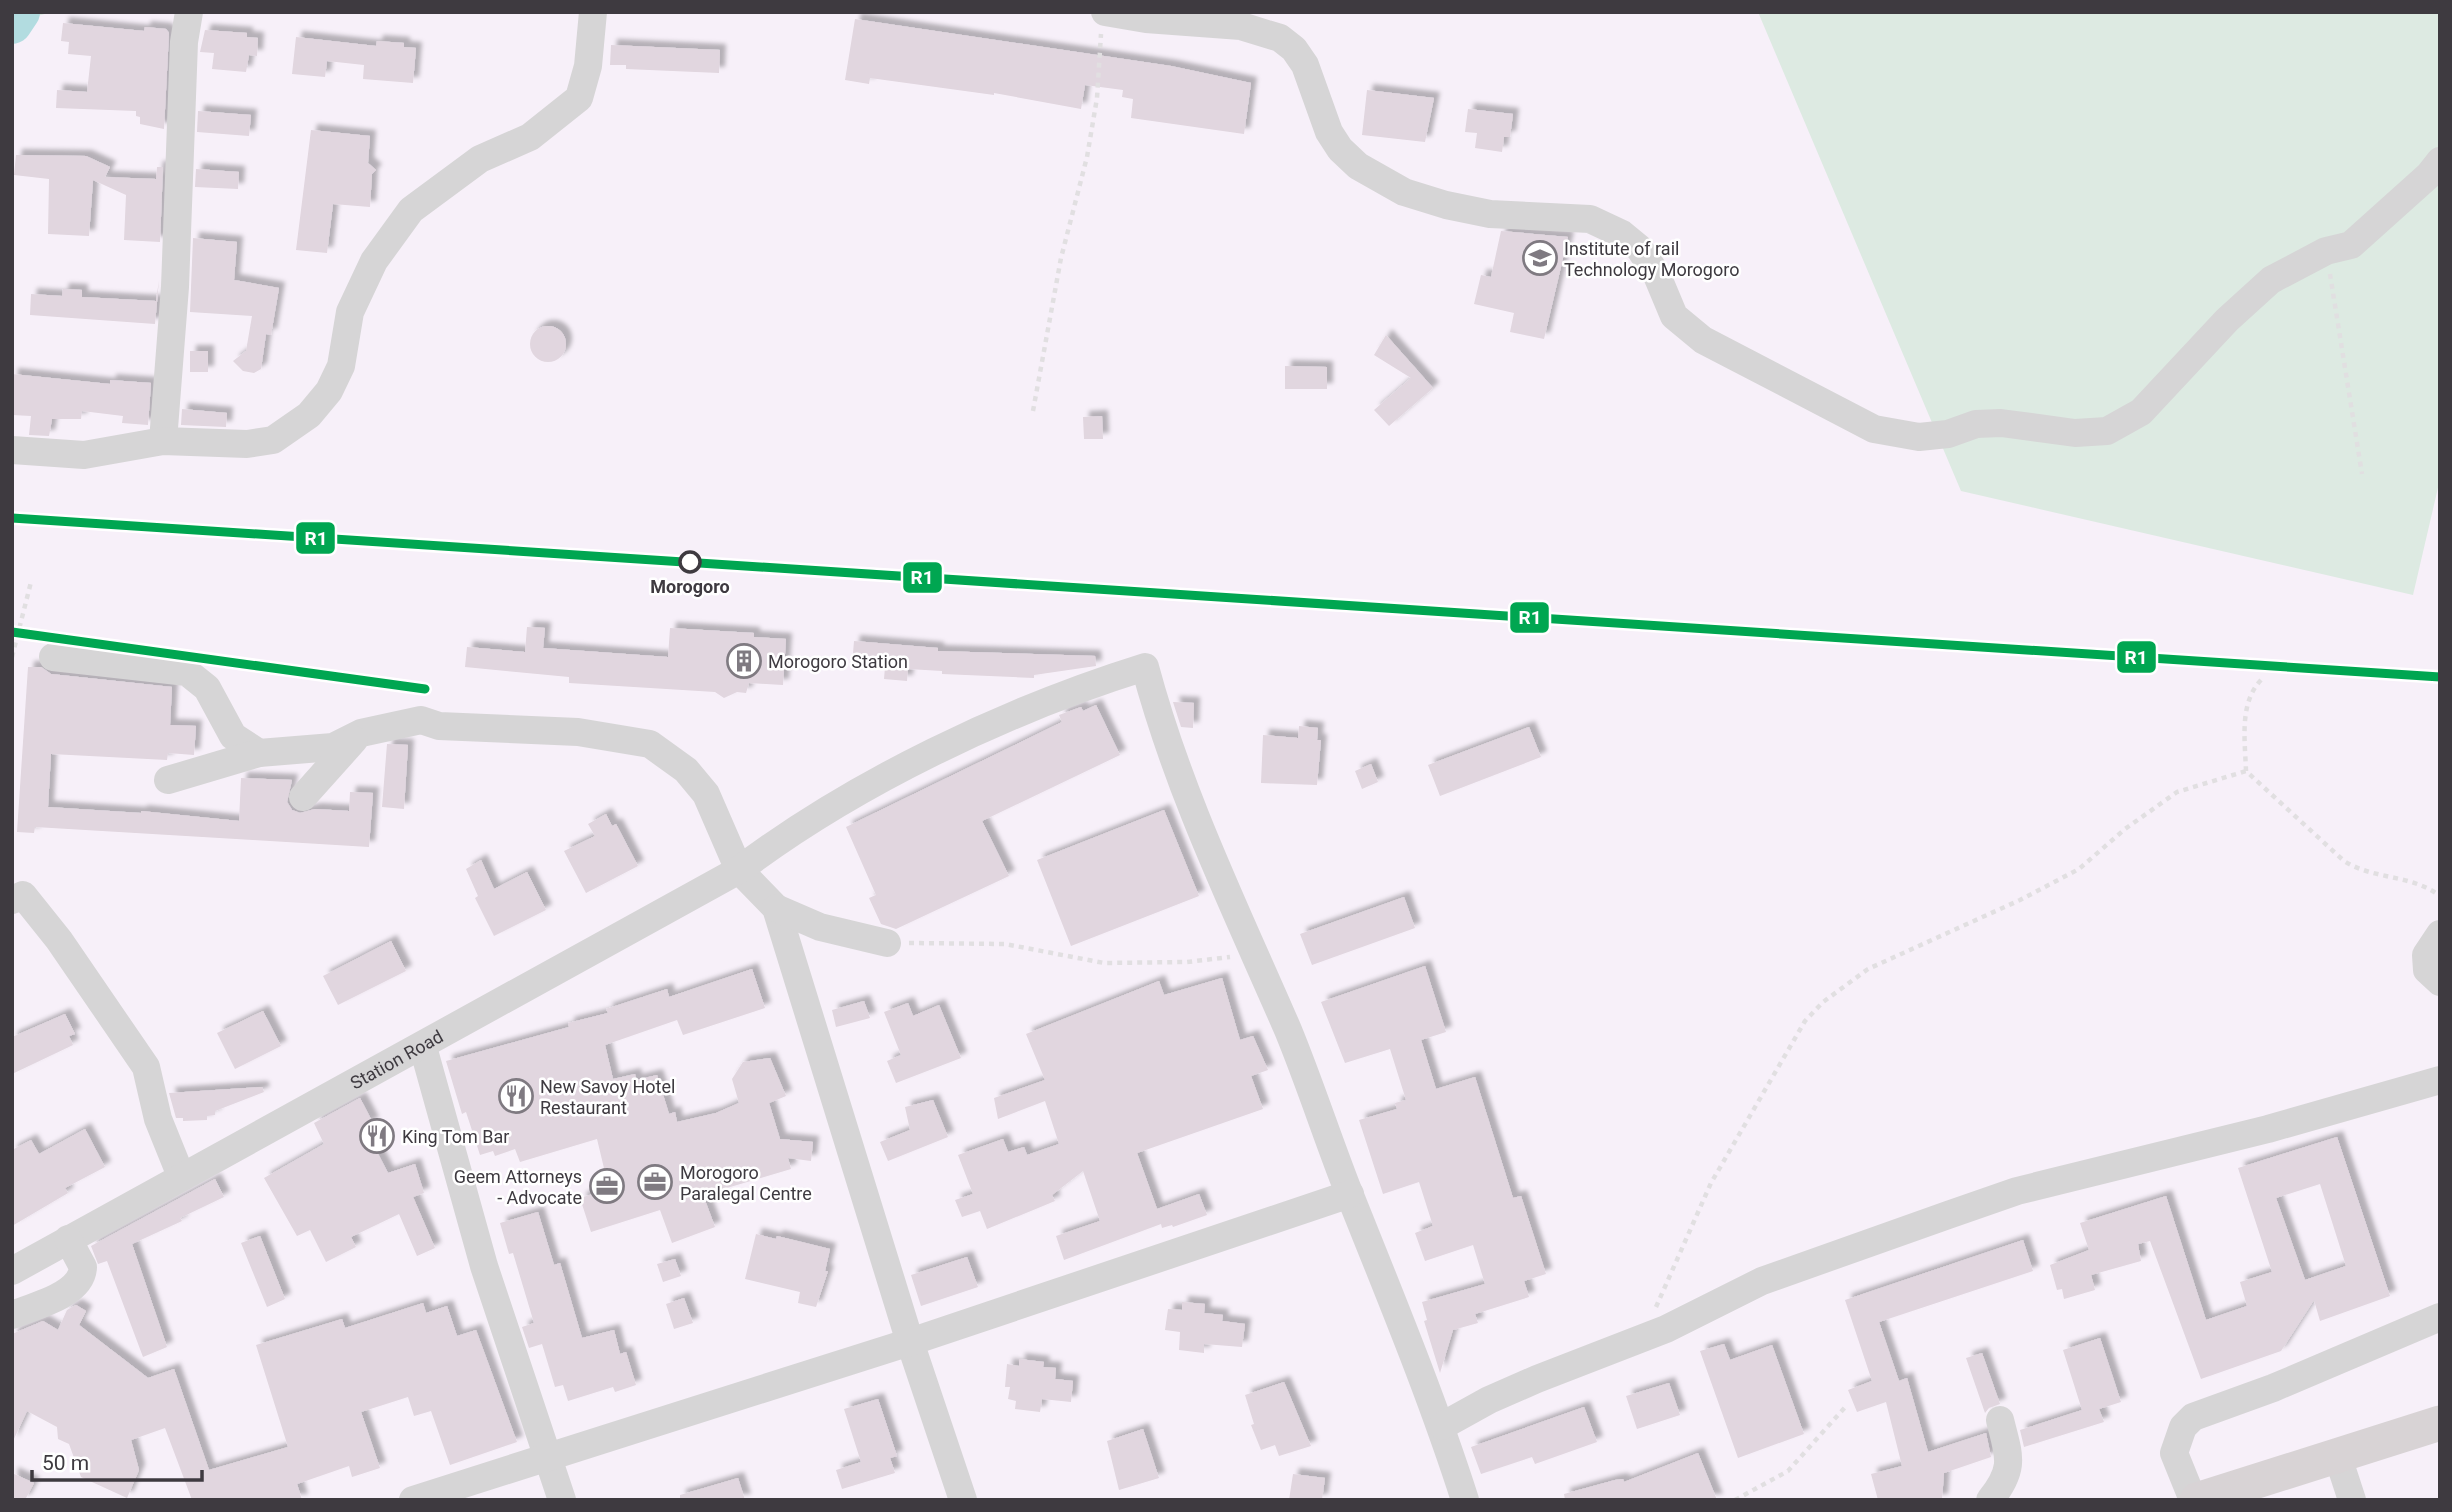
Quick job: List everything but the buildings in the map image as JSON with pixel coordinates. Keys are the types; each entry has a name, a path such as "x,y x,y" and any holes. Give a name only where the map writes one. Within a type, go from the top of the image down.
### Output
{"main road":[{"path":"2195,1500 2440,1423"}],"street":[{"path":"163,441 175,287 184,42 189,12"},
{"path":"12,450 84,455 163,441 247,444 273,440 309,415 329,391 341,366 350,312 374,261 411,210 480,159 530,137 579,98 589,66 593,12"},
{"path":"1102,19 1146,19 1241,26 1280,38 1294,49 1305,65 1329,132 1340,149 1358,166 1404,192 1446,205 1490,214 1590,219 1622,234 1639,248 1656,273 1674,316 1703,340 1874,429 1919,436 2001,423 2075,433 2107,431 2141,412 2227,320 2272,280 2326,251 2351,245 2429,175 2440,161"},
{"path":"53,657 187,672 207,688 233,736 259,753"},
{"name":"Station Road","path":"12,1271 181,1176 423,1047 739,870 776,842 915,763 1044,702 1145,667 1168,748 1252,954"},
{"path":"168,780 259,753 333,747 360,733 421,720 439,726 578,732 650,744 686,770 706,794 739,870 776,908 820,927 887,943"},
{"path":"303,797 360,733"},
{"path":"16,894 59,940 146,1067 158,1119 181,1176"},
{"path":"776,908 910,1342 963,1500"},
{"path":"2440,934 2426,955 2427,970 2440,982"},
{"path":"1252,954 1309,1081 1349,1194 1442,1426 1465,1500"},
{"path":"423,1047 484,1266 562,1500"},
{"path":"1442,1426 1489,1400 1666,1329 1762,1281 2017,1191 2268,1129 2440,1080"},
{"path":"413,1500 910,1342 1349,1194"},
{"path":"12,1315 71,1289 80,1279 83,1267 68,1239"},
{"path":"2195,1500 2174,1453 2183,1427 2193,1417 2273,1388 2440,1317"},
{"path":"1990,1500 2005,1482 2011,1462 2000,1420"},
{"path":"2337,1454 2352,1500"}],"path":[{"path":"1033,411 1061,258 1079,199 1089,146 1102,50 1102,19"},
{"path":"2326,251 2362,474"},
{"path":"12,657 31,582"},
{"path":"2261,680 2250,691 2245,726 2246,771 2344,861 2358,870 2427,887 2440,896"},
{"path":"1634,1340 1658,1303 1697,1213 1725,1158 1805,1021 1823,1002 1868,969 2020,900 2079,869 2125,829 2177,792 2246,771"},
{"path":"887,943 1005,944 1081,960 1115,964 1187,962 1252,954"},
{"path":"1735,1500 1788,1471 1847,1405"}],"shaded area":[{"path":"12,12 52,12 12,23"},
{"path":"1758,12 2440,12 2440,479 2413,595 1961,491"}],"waterway":[{"path":"12,24 20,12"}],"transit line":[{"name":"R1","path":"12,518 2440,677"},
{"name":"R1","path":"12,632 425,689"}],"place":[{"name":"Institute of rail Technology Morogoro","path":"1540,258"},
{"name":"Morogoro","path":"690,562"},
{"name":"Morogoro Station","path":"744,661"},
{"name":"New Savoy Hotel Restaurant","path":"516,1096"},
{"name":"King Tom Bar","path":"377,1136"},
{"name":"Morogoro Paralegal Centre","path":"655,1182"},
{"name":"Geem Attorneys - Advocate","path":"607,1186"}]}
